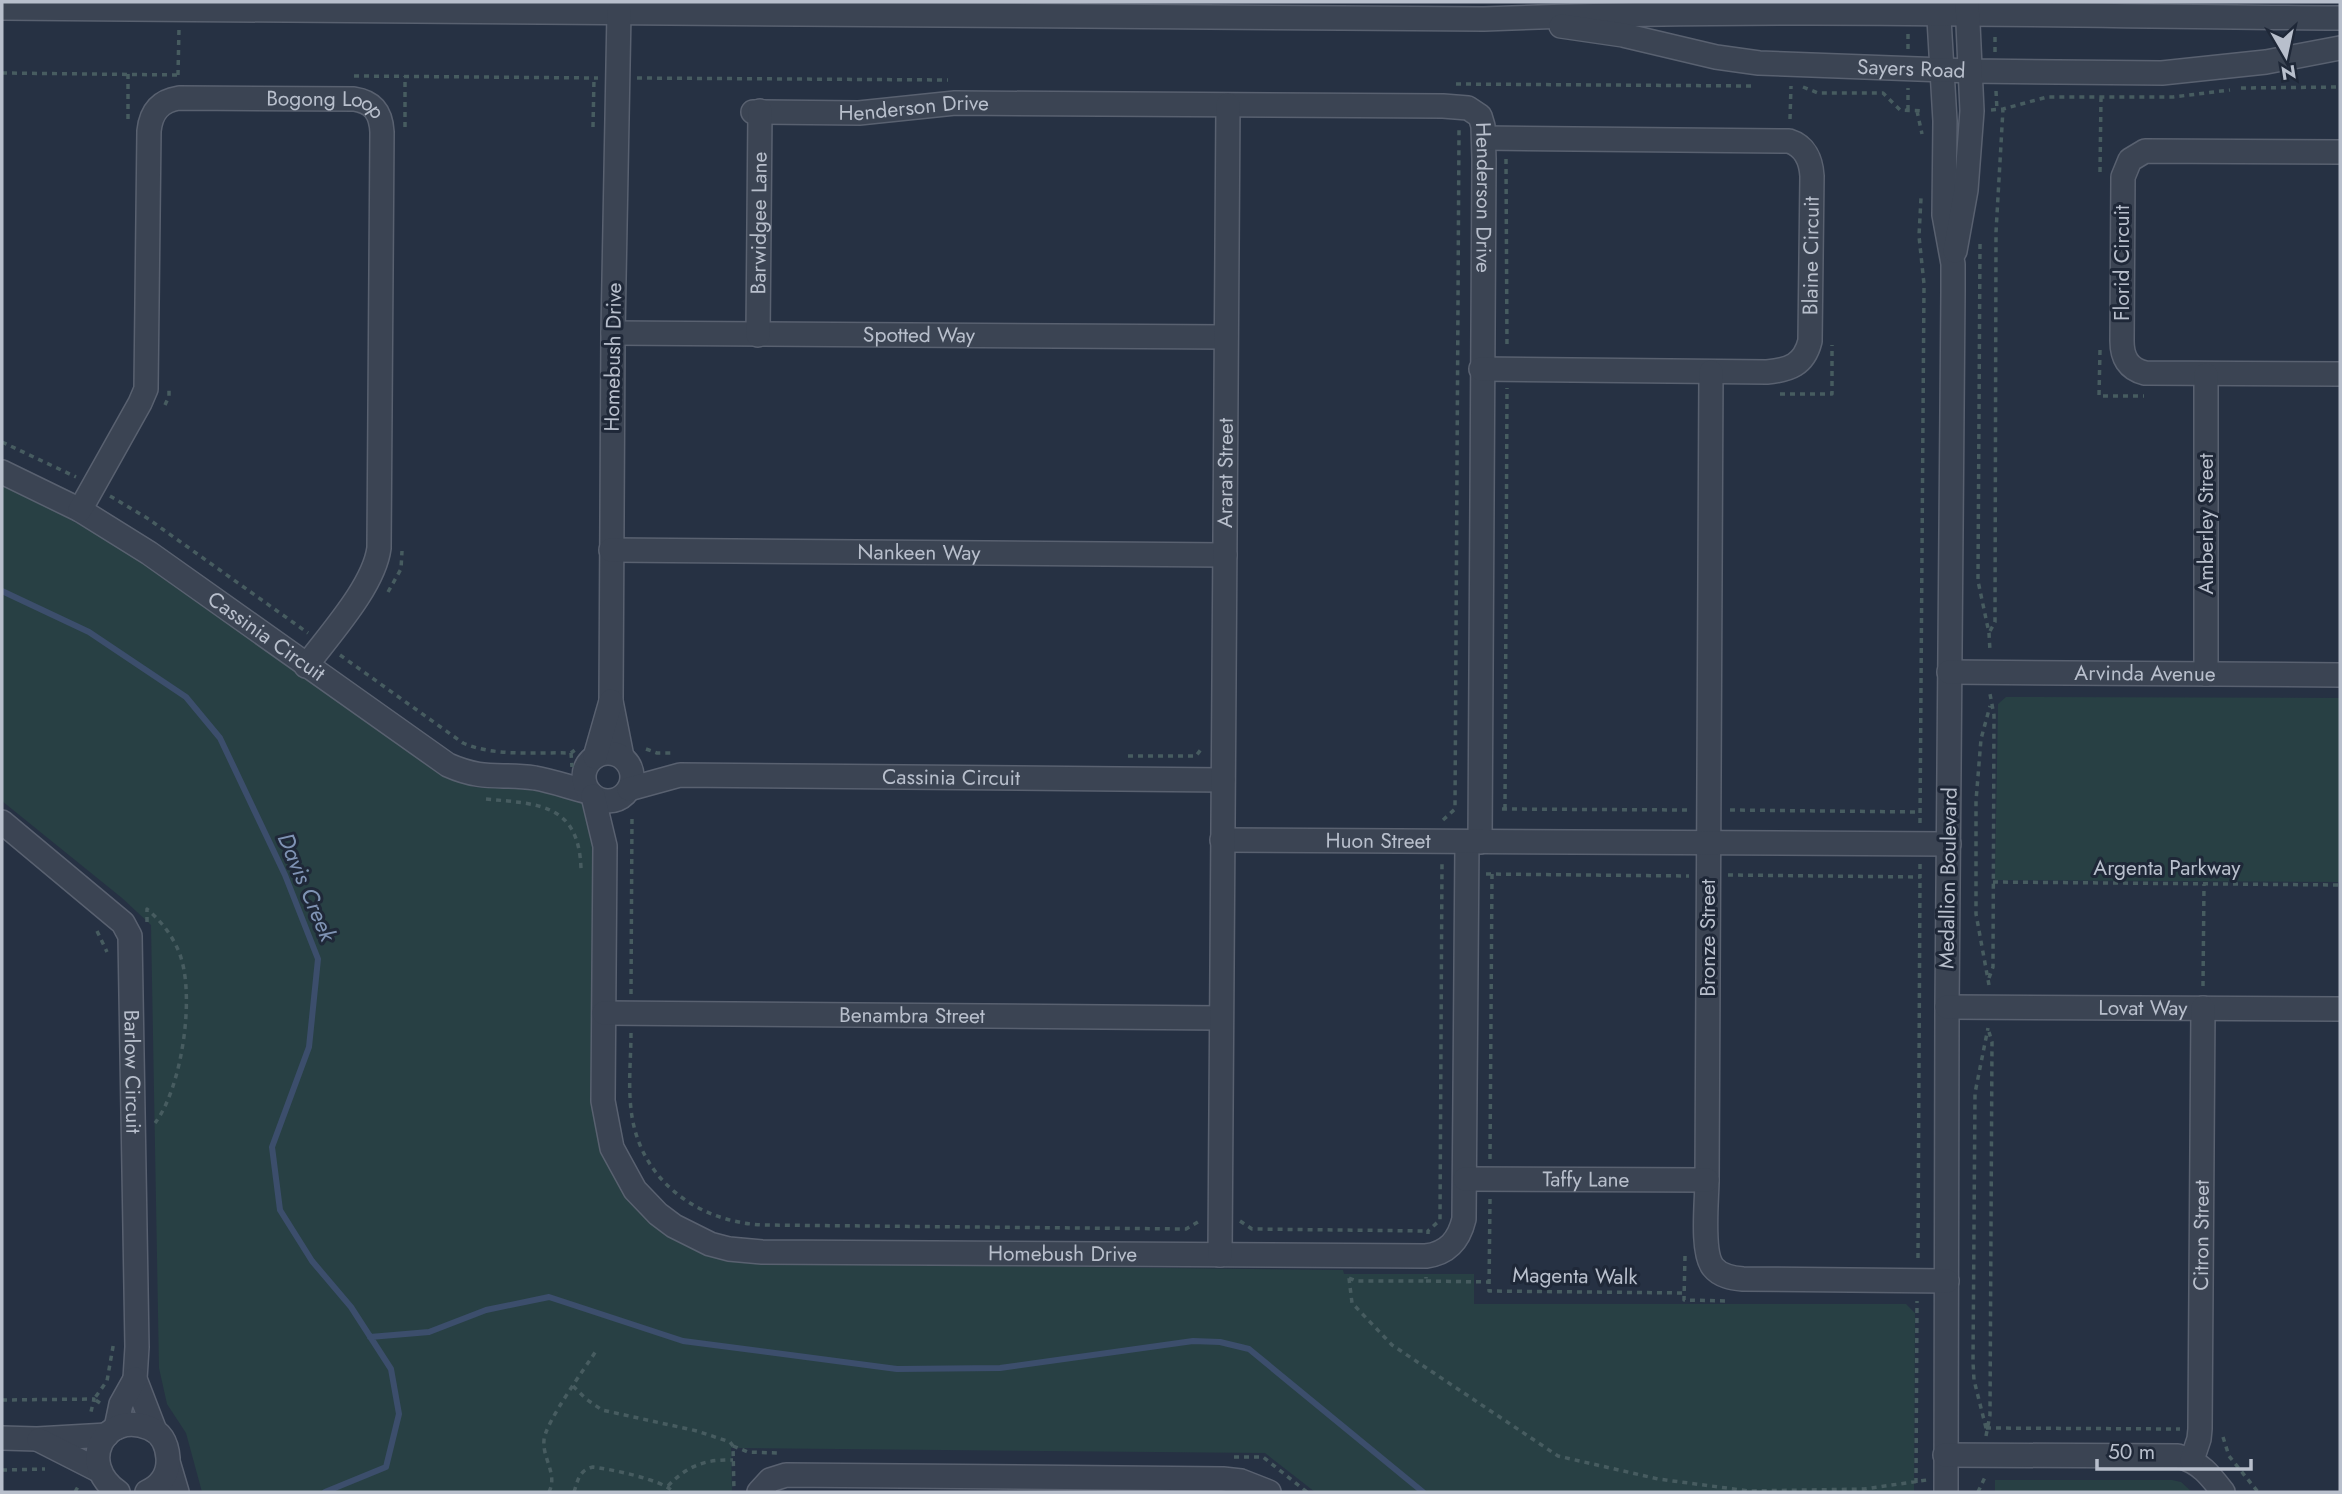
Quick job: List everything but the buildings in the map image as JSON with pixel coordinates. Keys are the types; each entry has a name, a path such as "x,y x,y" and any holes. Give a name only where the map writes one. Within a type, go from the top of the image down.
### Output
{"street":[{"name":"Sayers Road","path":"2,8 89,5 179,10 1485,19 1591,14 1967,8 2340,18"},
{"name":"Medallion Boulevard","path":"1938,8 1945,121 1944,215 1952,264"},
{"name":"Medallion Boulevard","path":"1946,1475 1952,264 1969,164 1972,111 1967,8"},
{"name":"Homebush Drive","path":"618,12 610,774 605,845 604,1109 608,1132 619,1164 635,1190 657,1213 690,1236 710,1244 762,1252 1426,1256 1445,1251 1457,1239 1464,1219 1466,874 1473,842"},
{"name":"Sayers Road","path":"1485,19 1623,35 1716,57 1759,63 1971,71 2162,73 2255,64 2340,48"},
{"name":"Bogong Loop","path":"70,505 140,403 146,389 149,131 153,113 163,103 178,97 354,99 370,105 379,115 382,132 379,548 373,572 306,666"},
{"name":"Henderson Drive","path":"756,112 859,113 955,103 1459,107 1468,108 1480,116 1484,138 1473,842"},
{"name":"Ararat Street","path":"1222,840 1228,105"},
{"name":"Barwidgee Lane","path":"756,112 758,335"},
{"name":"Blaine Circuit","path":"1481,369 1780,371 1795,365 1808,350 1810,341 1812,176 1810,161 1799,146 1780,140 1484,138"},
{"path":"2124,171 2130,160 2145,151 2340,152"},
{"name":"Florid Circuit","path":"2124,171 2122,341 2124,358 2133,368 2145,373 2206,375 2340,374"},
{"name":"Spotted Way","path":"613,333 1226,337"},
{"name":"Bronze Street","path":"1711,372 1707,1250 1711,1264 1722,1273 1743,1279 1917,1291 1947,1280"},
{"name":"Amberley Street","path":"2206,375 2206,674"},
{"name":"Cassinia Circuit","path":"2,472 70,505 149,552 448,765 482,776 534,778 610,774 682,764 1223,780"},
{"name":"Nankeen Way","path":"611,550 1225,555"},
{"name":"Arvinda Avenue","path":"1949,671 2340,675"},
{"name":"Barlow Circuit","path":"2,822 123,923 130,936 137,1347 135,1378 98,1453 105,1484"},
{"path":"1220,1255 1222,840"},
{"name":"Huon Street","path":"1222,840 1949,844"},
{"name":"Lovat Way","path":"1947,1007 2340,1009"},
{"name":"Citron Street","path":"2192,1460 2200,1429 2214,1009"},
{"name":"Benambra Street","path":"604,1013 1222,1018"},
{"name":"Taffy Lane","path":"1465,1179 1707,1180"},
{"name":"Barlow Circuit","path":"135,1378 155,1430 166,1445 177,1492"},
{"path":"2,1438 37,1440 111,1431 134,1424 155,1430"},
{"path":"37,1440 105,1484"},
{"path":"1946,1475 2158,1456 2192,1460 2207,1472 2223,1492"},
{"path":"147,1492 159,1484 169,1465"},
{"path":"762,1489 778,1477 786,1475 1223,1486 1241,1481 1269,1492"}],"path":[{"path":"178,75 179,10"},
{"path":"1426,1281 1428,1231 1440,1220 1442,820 1455,809 1460,83"},
{"path":"2239,88 2340,87"},
{"path":"2101,97 2100,172 2124,171"},
{"path":"1980,242 1978,581 1989,633 1995,622 1996,232 2003,109"},
{"path":"1993,110 1993,122"},
{"path":"1917,111 1922,138"},
{"path":"1916,1483 1924,298 1919,236 1921,187"},
{"path":"1774,394 1832,394 1832,340"},
{"path":"2100,340 2099,396 2154,396"},
{"path":"163,407 169,396 169,382"},
{"path":"2,442 84,481 147,518 455,738 472,747 610,774"},
{"path":"70,505 84,481"},
{"path":"1990,704 1994,715 1993,882 1993,967 1989,978 1983,961 1976,914 1976,801 1981,739 1990,704"},
{"path":"1116,755 1196,756 1197,752 1202,751 1202,737"},
{"path":"564,819 610,774 657,753 682,764"},
{"path":"610,774 630,1013 631,1107 640,1144 652,1168 665,1185 693,1207 742,1224 763,1225 1186,1228 1198,1220 1241,1221 1252,1228 1428,1231"},
{"path":"1466,874 1920,877"},
{"name":"Magenta Walk","path":"1492,874 1489,1292 1685,1293"},
{"name":"Argenta Parkway","path":"1993,882 2340,885"},
{"path":"2204,884 2203,986 2225,987 2214,1009"},
{"path":"147,923 147,909 168,931 180,953 185,975 187,1008 183,1048 177,1070 156,1122 151,1123"},
{"path":"97,930 107,952"},
{"path":"1988,1030 1992,1042 1992,1056 1990,1415 1986,1428 1974,1380 1973,1362 1975,1093 1988,1030"},
{"path":"1489,1282 1356,1281 1349,1278 1352,1303 1392,1345 1558,1456 1658,1479 1749,1491 1864,1489 1916,1483 1946,1475 1986,1475 1978,1492"},
{"path":"1907,1301 1917,1291"},
{"path":"115,1331 107,1381 94,1399 101,1404 121,1405"},
{"path":"549,1492 552,1486 551,1472 544,1451 544,1438 596,1351"},
{"path":"573,1386 601,1410 726,1440 733,1446 734,1492"},
{"path":"668,1486 681,1473 695,1465 712,1460 733,1460"},
{"path":"574,1492 580,1474 593,1467 657,1481 668,1486 673,1492"},
{"path":"2,1469 48,1469"},
{"path":"75,1492 79,1485"}],"green space":[{"path":"2,485 133,554 443,775 474,787 542,790 583,801 594,839 593,1102 599,1134 609,1163 623,1189 641,1211 663,1230 688,1245 717,1256 749,1263 1474,1274 1474,1304 1906,1304 1915,1313 1914,1492 1315,1492 1265,1453 731,1448 732,1492 202,1492 186,1433 167,1404 159,1368 151,925 122,898 2,801"},
{"path":"2006,697 2340,698 2340,882 1995,880 1998,704"},
{"path":"1995,1480 2172,1480 2181,1482 2192,1492 1995,1492"}],"waterway":[{"name":"Davis Creek","path":"2,591 89,632 186,697 220,738 285,875 318,959 309,1047 272,1147 280,1210 312,1261 351,1307 391,1369 399,1414 386,1467 325,1492"},
{"path":"370,1337 429,1332 486,1310 549,1297 683,1341 897,1369 1000,1368 1193,1341 1220,1342 1249,1349 1423,1492"}]}
